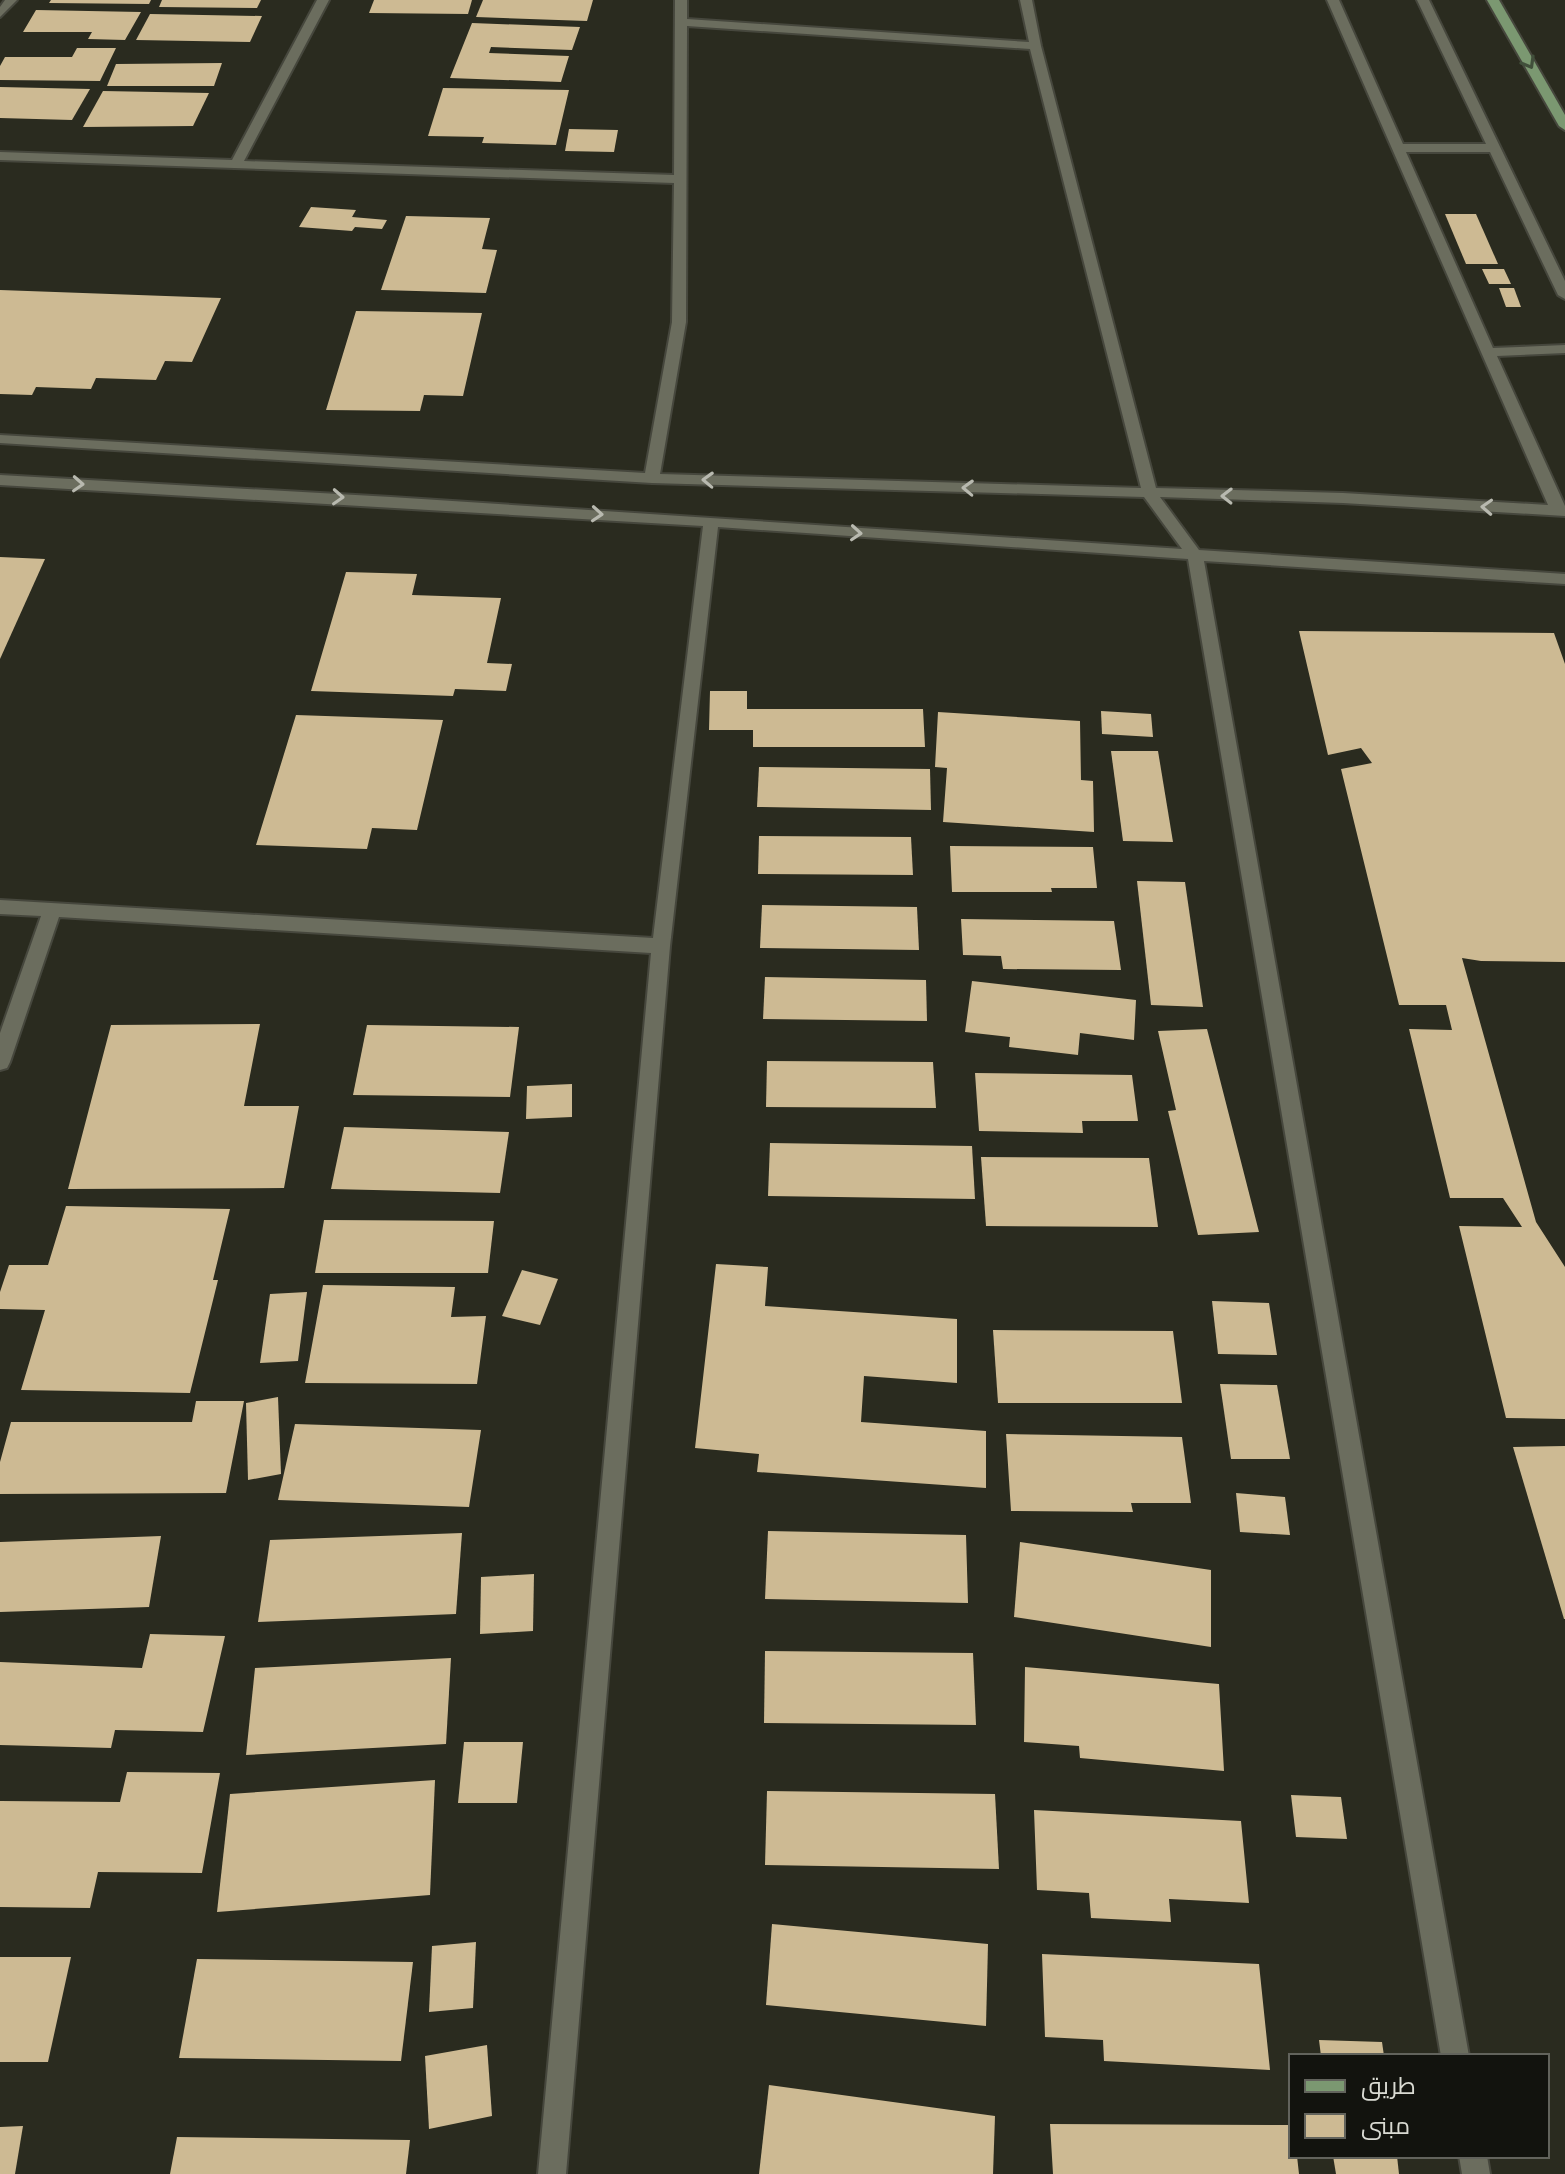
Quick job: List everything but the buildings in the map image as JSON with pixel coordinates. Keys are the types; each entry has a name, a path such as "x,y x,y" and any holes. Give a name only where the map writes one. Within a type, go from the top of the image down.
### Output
{"main road":[{"path":"1493,0 1565,126"}],"street":[{"path":"0,14 11,0"},
{"path":"236,164 323,0"},
{"path":"652,478 679,322 681,0"},
{"path":"1026,0 1035,46 1150,494 1195,556 1455,2054"},
{"path":"0,439 652,478 1343,498 1561,511 1333,0"},
{"path":"1423,0 1565,295"},
{"path":"681,22 1035,46"},
{"path":"1399,148 1495,148"},
{"path":"0,156 680,179"},
{"path":"1491,352 1565,349"},
{"path":"0,480 438,503 1565,579"},
{"path":"552,2174 661,946 711,522"},
{"path":"0,907 661,946"},
{"path":"0,1062 52,910"}]}
